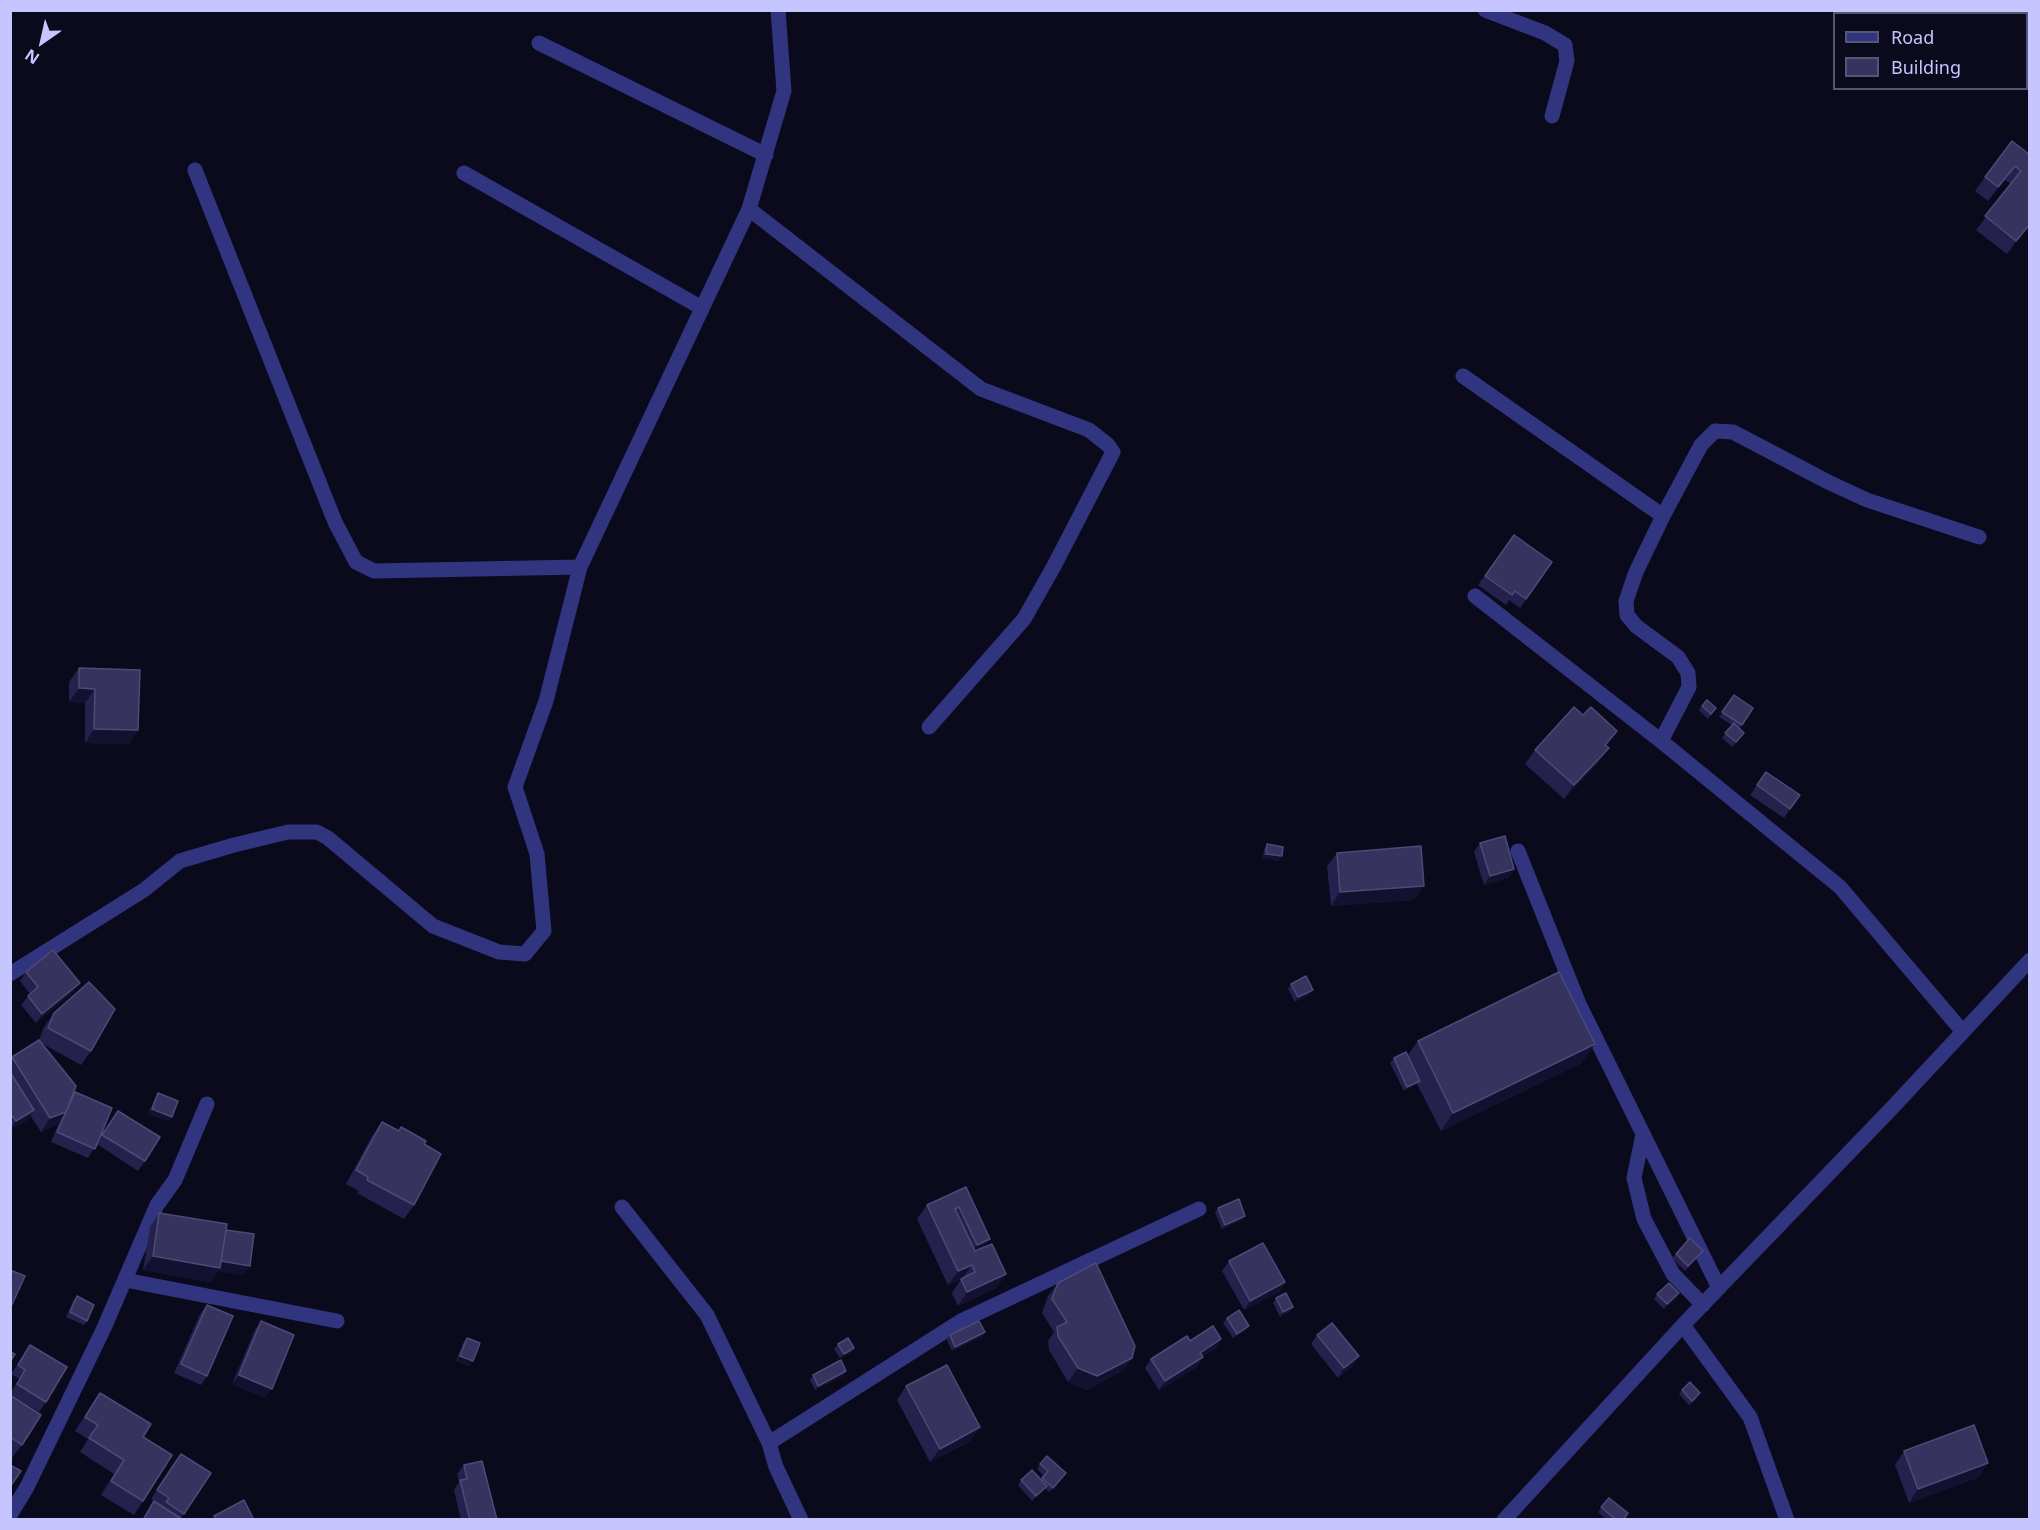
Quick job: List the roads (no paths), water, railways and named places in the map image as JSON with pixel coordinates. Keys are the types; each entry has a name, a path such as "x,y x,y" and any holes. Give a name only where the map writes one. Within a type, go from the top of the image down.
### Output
{"street":[{"path":"10,975 144,890 180,861 288,832 317,832 328,838 433,926 499,951 525,954 544,931 537,854 515,787 546,701 580,567 749,208 784,91 778,10"},
{"path":"1485,10 1545,33 1565,45 1567,61 1552,116"},
{"path":"539,43 766,154"},
{"path":"195,170 334,522 356,562 374,571 580,567"},
{"path":"464,173 702,308"},
{"path":"749,208 981,389 1089,430 1113,452 1024,619 928,727"},
{"path":"1463,376 1663,516"},
{"path":"1661,741 1689,687 1688,673 1678,657 1636,626 1627,615 1626,601 1636,572 1663,516 1701,445 1715,431 1733,432 1867,500 1979,537"},
{"path":"1475,596 1661,741 1840,887 1963,1032"},
{"path":"1518,851 1579,1004 1719,1288"},
{"path":"1504,1520 1683,1325 2030,960"},
{"path":"10,1515 38,1466 104,1328 157,1205 175,1180 207,1104"},
{"path":"1643,1134 1634,1178 1644,1219 1674,1274 1704,1305"},
{"path":"622,1208 707,1315 769,1443 776,1467 801,1520"},
{"path":"769,1443 961,1321 1199,1209"},
{"path":"125,1280 337,1321"},
{"path":"1683,1325 1750,1417 1787,1520"}]}
